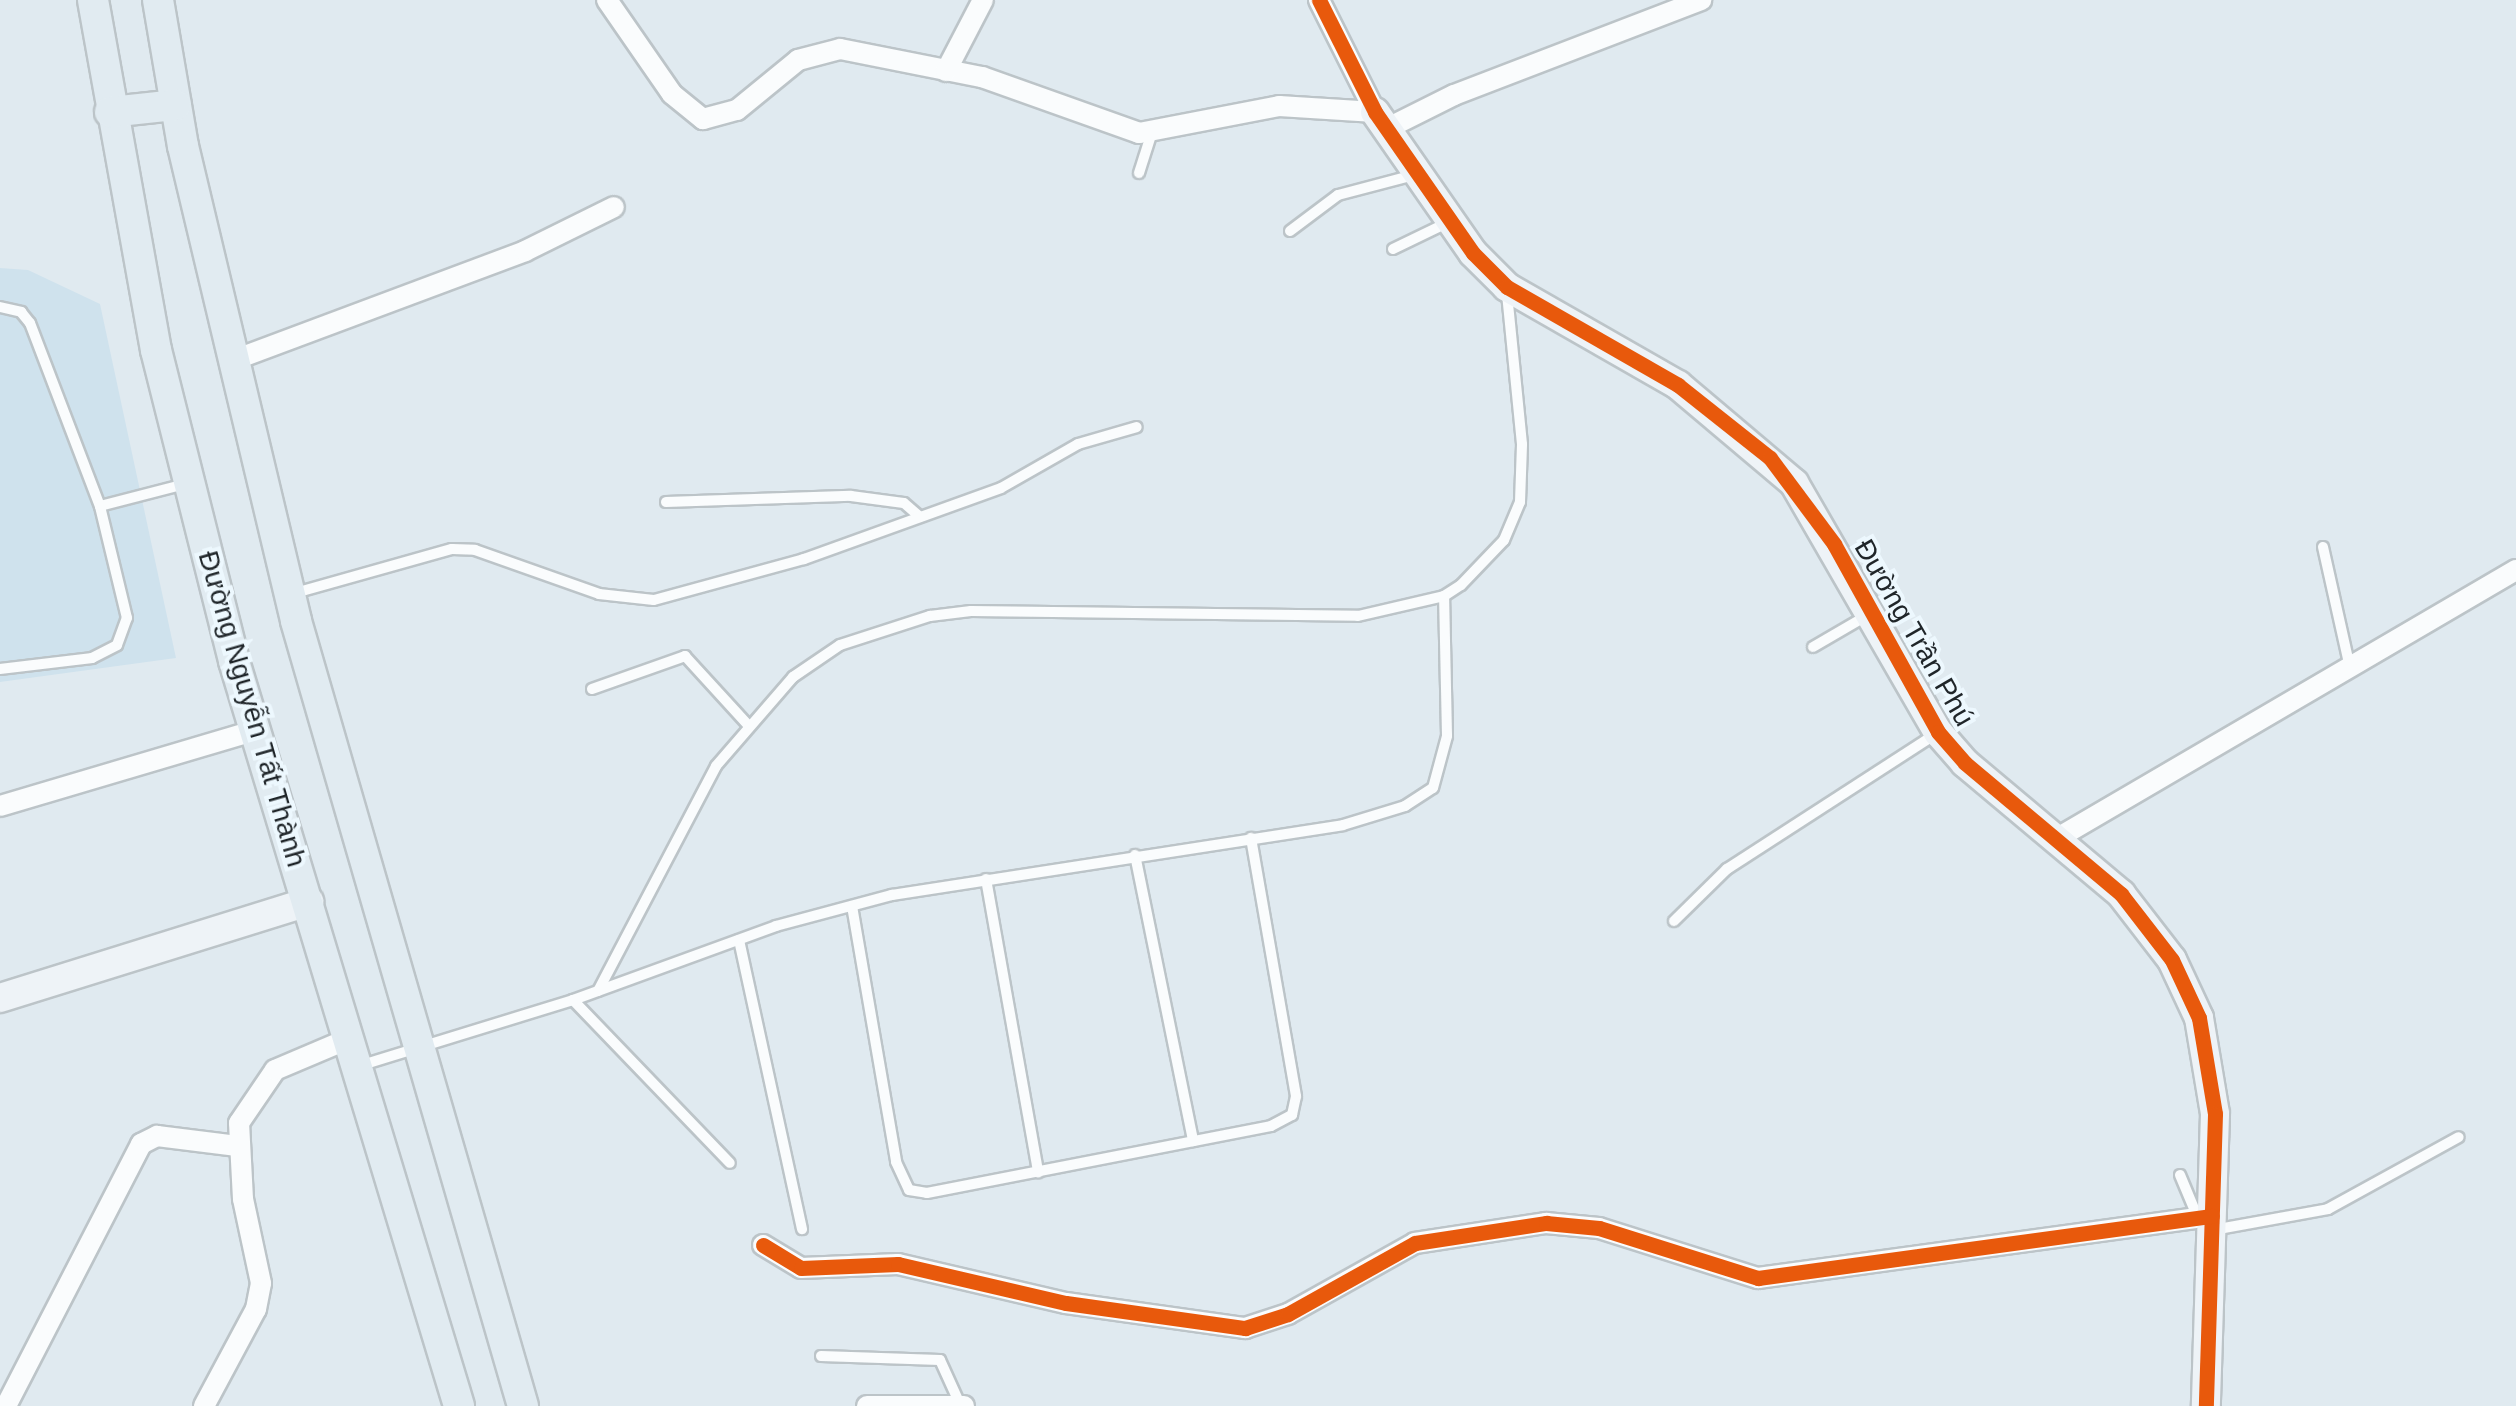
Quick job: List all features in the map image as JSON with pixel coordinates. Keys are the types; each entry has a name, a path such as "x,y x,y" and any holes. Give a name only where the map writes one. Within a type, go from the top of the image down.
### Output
{"main road":[{"name":"Đường Nguyễn Tất Thành","path":"93,0 110,112 156,350 254,731 459,1406"},
{"path":"158,0 176,105 289,595 523,1406"},
{"path":"110,112 176,105"}],"street":[{"path":"607,0 672,94 703,119 723,118 788,66 827,50 982,77 1106,125 1152,132 1261,107 1381,120 1701,0"},
{"path":"946,71 983,0"},
{"path":"1319,0 1381,120"},
{"name":"Đường Trần Phú","path":"1381,120 1449,222 1507,287 1678,384 1770,458 1794,483 1938,732 2121,894 2187,989 2215,1114 2208,1221 2206,1406"},
{"path":"234,360 525,250 614,206"},
{"path":"2056,839 2251,729 2516,570"},
{"path":"0,806 254,731"},
{"path":"0,998 309,902"},
{"path":"204,1406 256,1310 261,1283 237,1146 239,1123 275,1070 352,1053"},
{"path":"6,1406 141,1144 157,1136 237,1146"},
{"path":"763,1246 801,1268 898,1264 1066,1303 1245,1328 1288,1314 1415,1243 1546,1224 1599,1228 1758,1278 2208,1221"},
{"path":"867,1406 962,1405"}],"lane":[{"path":"1139,173 1152,132"},
{"path":"1290,231 1338,195 1416,175"},
{"path":"1393,249 1449,222"},
{"path":"598,992 690,810 748,725 813,661 862,635 930,616 1075,610 1344,617 1444,596 1491,556 1520,502 1522,444 1507,287"},
{"path":"0,307 21,312 30,323 78,435 128,618 124,634 108,653 0,669"},
{"path":"289,595 452,549 485,553 599,594 654,600 804,558 1001,488 1066,448 1137,427"},
{"path":"100,506 190,483"},
{"path":"666,502 851,496 904,502 920,517"},
{"path":"2322,546 2350,669"},
{"path":"352,1053 417,1048 852,906 986,879 1375,816 1432,788 1447,736 1444,596"},
{"path":"1814,647 1872,613"},
{"path":"592,689 685,656 748,725"},
{"path":"1674,920 1738,861 1938,732"},
{"path":"852,906 896,1162 909,1190 927,1193 1271,1126 1292,1115 1296,1096 1251,838"},
{"path":"1135,855 1192,1142"},
{"path":"986,879 1038,1172"},
{"path":"739,940 802,1229"},
{"path":"572,1000 730,1163"},
{"path":"2180,1175 2208,1221 2328,1208 2459,1137"},
{"path":"820,1356 940,1360 962,1405"}],"shaded area":[{"path":"0,268 28,270 100,304 176,658 0,682"}],"cycle path":[{"path":"1319,0 1375,112 1473,253 1507,287 1678,385 1770,458 1834,544 1938,732 1965,763 2121,894 2172,960 2199,1018 2215,1114 2206,1406"},
{"path":"763,1245 801,1268 898,1264 1066,1303 1245,1328 1288,1314 1415,1243 1546,1223 1599,1228 1758,1278 2212,1216"}]}
